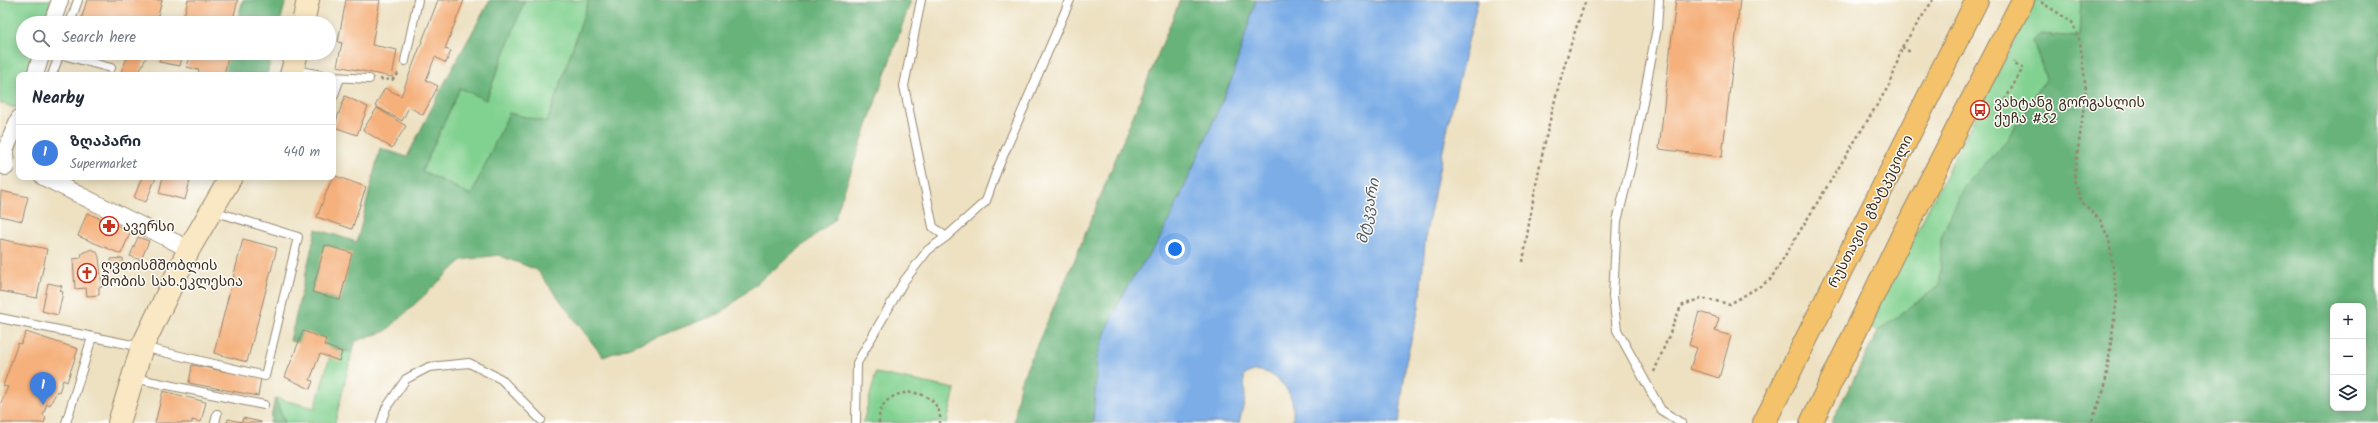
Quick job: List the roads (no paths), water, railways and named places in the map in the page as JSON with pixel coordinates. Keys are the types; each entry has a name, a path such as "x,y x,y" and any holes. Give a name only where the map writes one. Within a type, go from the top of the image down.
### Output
{"highway":[{"name":"რუსთავის გზატკეცილი","path":"1764,423 1977,0"},
{"path":"1811,423 1901,238 2023,0"}],"main road":[{"path":"305,16 308,0"},
{"path":"119,423 142,346 189,249 229,180"}],"street":[{"path":"54,16 60,0"},
{"path":"36,72 40,60"},
{"path":"6,160 16,128"},
{"path":"49,180 189,249"}],"lane":[{"path":"72,16 78,0"},
{"path":"405,61 418,0"},
{"path":"921,0 904,86 933,227 946,237"},
{"path":"856,423 857,363 904,281 928,250 946,237 986,201 997,170 1070,0"},
{"path":"1659,0 1657,28 1631,165 1617,221 1612,296 1617,330 1661,410 1681,423"},
{"path":"53,72 57,60"},
{"path":"81,60 111,68"},
{"path":"294,66 313,72"},
{"path":"336,78 369,79"},
{"path":"0,318 142,346 265,376 298,237 211,211"},
{"path":"66,423 92,336"},
{"path":"381,423 386,408 406,379 429,367 469,363 501,379 540,420"},
{"path":"133,378 264,405"},
{"path":"215,423 217,414"}],"water":[{"name":"მტკვარი","path":"1256,0 1478,0 1450,116 1426,233 1419,308 1406,361 1399,423 1293,423 1293,404 1284,385 1272,375 1258,371 1251,372 1244,376 1245,399 1239,423 1093,423 1097,358 1108,325 1128,285 1159,240 1180,197 1231,81"}],"place":[{"name":"ვახტანგ გორგასლის ქუჩა #52","path":"1980,110"},
{"name":"ავერსი","path":"109,226"},
{"name":"ღვთისმშობლის შობის სახ.ეკლესია","path":"87,273"},
{"name":"ზღაპარი","path":"43,405"}]}
